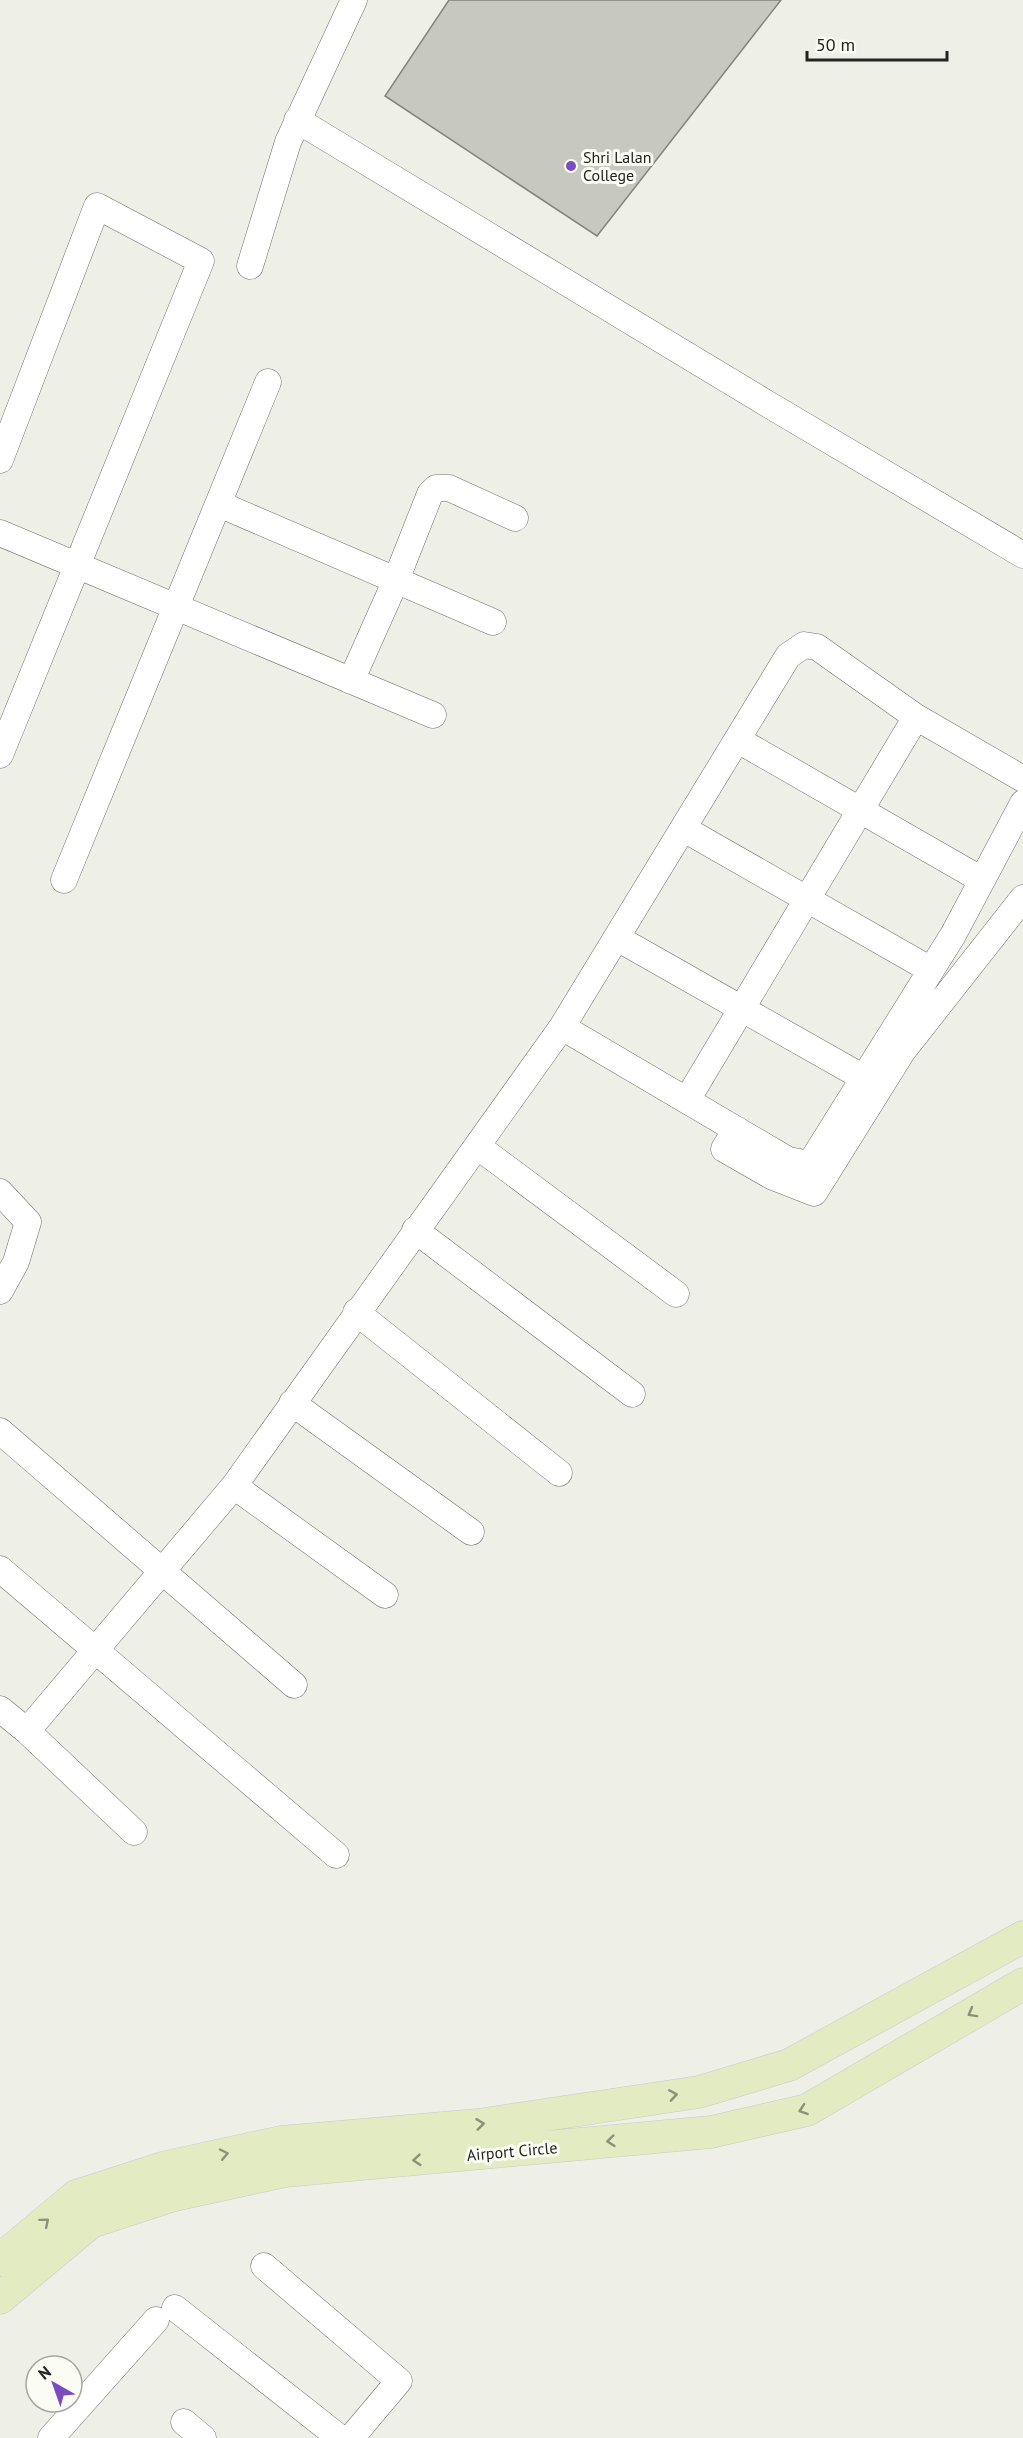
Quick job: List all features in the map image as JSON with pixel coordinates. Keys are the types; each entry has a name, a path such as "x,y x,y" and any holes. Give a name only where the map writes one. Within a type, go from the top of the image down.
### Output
{"main road":[{"name":"Airport Circle","path":"0,2260 76,2196 166,2167 281,2142 478,2125 699,2092 789,2065 1023,1937"},
{"name":"Airport Circle","path":"0,2298 91,2222 174,2195 285,2171 711,2132 807,2110 1023,1984"}],"street":[{"path":"250,266 288,142 348,4"},
{"path":"297,120 1023,555"},
{"path":"0,460 97,206 201,261 0,755"},
{"path":"64,880 268,382"},
{"path":"351,681 396,580 430,494 436,488 448,488 515,518"},
{"path":"219,504 493,622"},
{"path":"0,532 433,715"},
{"path":"27,1731 234,1486 356,1312 562,1027 788,656 804,645 817,647 916,717 1023,779"},
{"path":"687,1100 916,717"},
{"path":"738,740 982,880"},
{"path":"562,1027 788,1160 810,1164 953,935 1023,803"},
{"path":"684,829 931,970"},
{"path":"736,1130 724,1149 773,1177 814,1193 902,1052 1023,898"},
{"path":"617,938 864,1078"},
{"path":"477,1146 676,1294"},
{"path":"0,1192 28,1222 16,1262 0,1291"},
{"path":"415,1230 632,1394"},
{"path":"356,1312 559,1473"},
{"path":"292,1403 471,1532"},
{"path":"0,1431 56,1477 161,1572 294,1685"},
{"path":"234,1486 385,1595"},
{"path":"0,1569 336,1855"},
{"path":"0,1709 27,1731 134,1832"},
{"path":"264,2266 399,2381 351,2438"},
{"path":"51,2438 166,2314 340,2438"}],"building":[{"name":"Shri Lalan College","path":"449,0 781,0 597,236 385,96"}],"place":[{"name":"Shri Lalan College","path":"571,166"}]}
